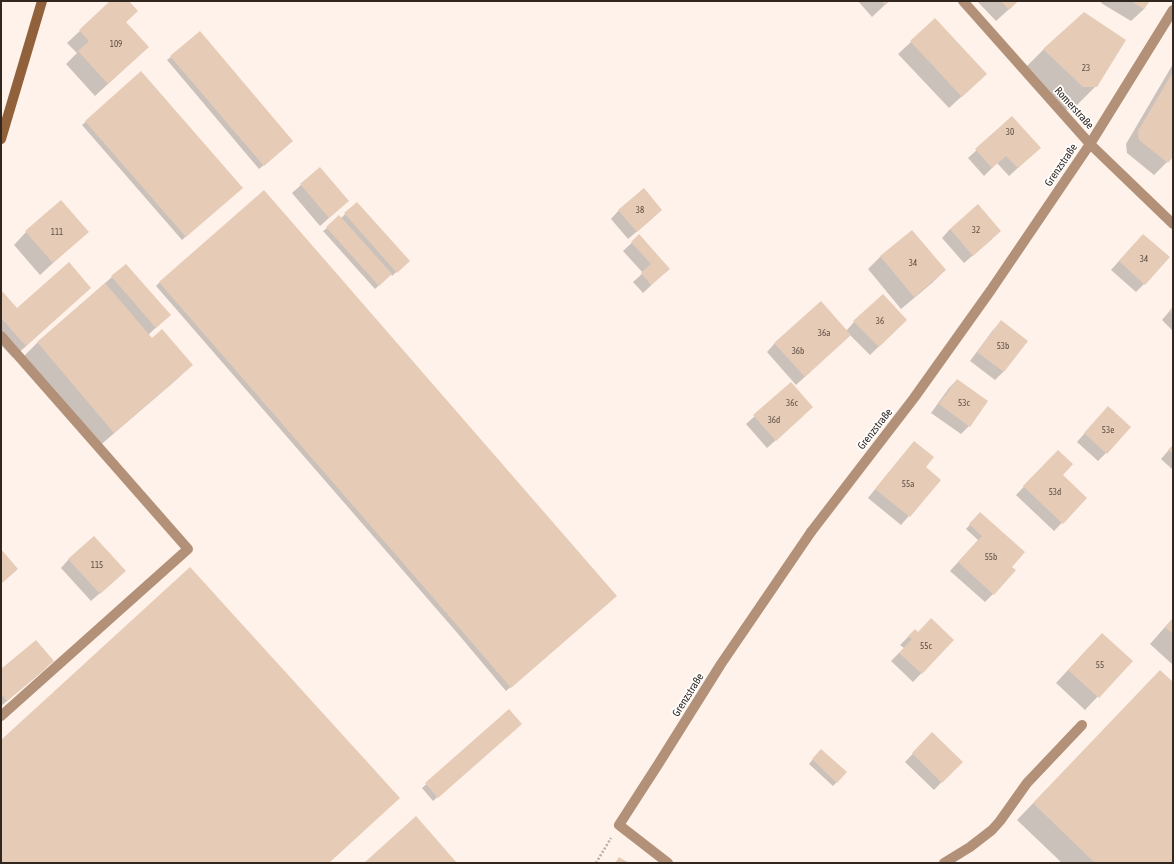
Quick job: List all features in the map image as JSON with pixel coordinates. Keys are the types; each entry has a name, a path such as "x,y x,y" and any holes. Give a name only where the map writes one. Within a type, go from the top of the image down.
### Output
{"main road":[{"path":"1,139 42,1"}],"street":[{"name":"Romerstraße","path":"964,1 1090,144 1173,224"},
{"name":"Grenzstraße","path":"619,825 721,664 811,532 914,398 991,290 1090,144 1173,10"},
{"path":"1,336 188,549 1,716"},
{"path":"944,863 970,847 992,830 1027,783 1082,725"},
{"path":"619,825 668,863"}],"path":[{"path":"596,863 619,825"}],"building":[{"path":"110,1 129,1 138,11 126,22 149,47 108,84 78,51 89,41 79,30"},
{"path":"881,1 890,1 885,5"},
{"path":"1001,1 1018,1 1009,10"},
{"path":"1131,1 1150,1 1144,9"},
{"path":"1084,12 1126,40 1097,87 1083,87 1043,49"},
{"path":"935,18 987,74 962,97 910,41"},
{"path":"200,31 293,141 264,166 170,56"},
{"path":"141,71 243,188 186,237 85,121"},
{"path":"1173,72 1173,157 1168,163 1139,140 1138,131"},
{"path":"1012,116 1041,148 1018,168 1006,156 992,168 975,149"},
{"path":"320,167 349,201 329,218 300,184"},
{"path":"644,188 662,210 637,232 618,210"},
{"path":"264,190 617,596 511,688 159,282"},
{"path":"61,200 89,232 53,263 25,231"},
{"path":"357,202 410,261 397,273 344,213"},
{"path":"978,204 1001,231 973,256 950,229"},
{"path":"339,215 392,274 379,286 326,227"},
{"path":"912,230 946,270 914,297 880,256"},
{"path":"639,234 670,269 651,285 641,273 651,264 631,242"},
{"path":"1143,234 1170,257 1145,285 1119,261"},
{"path":"69,262 91,288 26,346 1,318 1,292 2,291 17,308"},
{"path":"126,264 171,315 156,328 111,276"},
{"path":"105,283 152,338 162,329 193,365 114,433 37,342"},
{"path":"883,294 907,320 879,347 853,321"},
{"path":"821,301 851,335 805,377 774,343"},
{"path":"1173,307 1173,315 1169,311"},
{"path":"1001,320 1028,341 1004,372 977,352"},
{"path":"957,379 988,401 970,427 939,404"},
{"path":"791,382 813,407 776,441 753,415"},
{"path":"1108,406 1131,427 1107,454 1084,433"},
{"path":"914,441 934,457 926,467 941,480 910,517 875,489"},
{"path":"1173,445 1173,454 1168,450"},
{"path":"1058,450 1073,464 1063,475 1087,498 1063,524 1023,486"},
{"path":"980,512 1025,552 1012,567 1016,570 994,595 958,562 982,536 969,524"},
{"path":"94,536 126,571 100,594 68,559"},
{"path":"1,549 18,569 1,584"},
{"path":"190,567 400,798 329,863 1,863 1,740"},
{"path":"931,618 954,640 922,674 899,653 912,639 908,636 915,629 918,632"},
{"path":"1173,619 1173,634 1165,627"},
{"path":"1102,633 1133,661 1099,698 1068,670"},
{"path":"36,640 54,661 7,701 1,694 1,669"},
{"path":"1160,670 1173,682 1173,863 1095,863 1033,803"},
{"path":"509,709 522,724 438,798 425,783"},
{"path":"932,732 963,762 942,783 912,753"},
{"path":"821,749 847,772 837,783 812,759"},
{"path":"416,816 457,863 364,863"},
{"path":"619,857 629,863 615,863"}]}
